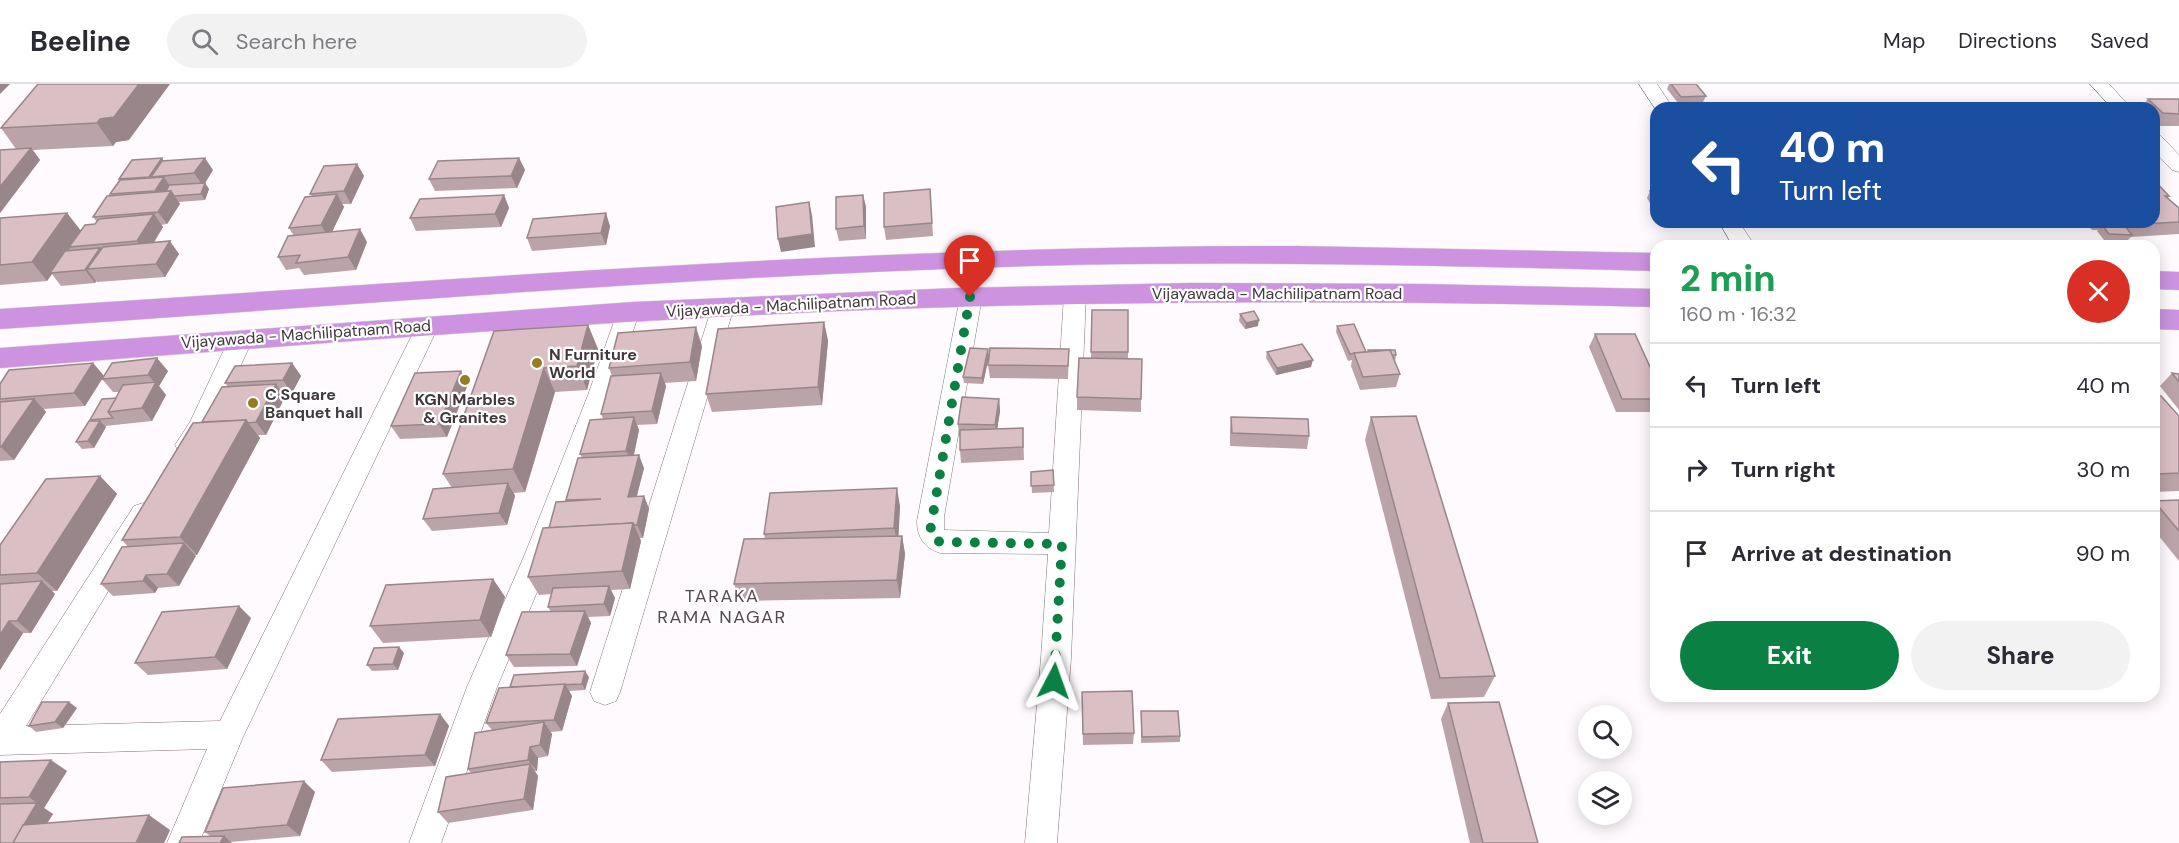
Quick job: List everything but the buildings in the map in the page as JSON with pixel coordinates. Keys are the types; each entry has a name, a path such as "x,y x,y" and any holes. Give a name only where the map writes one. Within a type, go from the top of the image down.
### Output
{"highway":[{"path":"0,319 374,292 952,260 1205,255 1650,262"},
{"path":"2160,280 2179,281"},
{"name":"Vijayawada - Machilipatnam Road","path":"0,357 428,325 723,307 970,297 1398,292 1650,298"},
{"path":"2160,319 2179,320"}],"street":[{"path":"1648,84 1660,102"},
{"path":"2099,84 2116,102"},
{"path":"2160,146 2179,166"},
{"path":"1041,843 1062,544 1075,295"},
{"path":"970,297 930,532 933,538 940,542 1062,544"},
{"path":"605,692 723,307"},
{"path":"425,843 482,687 539,554 592,416 628,313"},
{"path":"183,843 229,735 428,325"},
{"path":"176,464 201,425 241,339"},
{"path":"0,741 156,494"},
{"path":"0,741 229,735"}],"place":[{"name":"N Furniture World","path":"537,363"},
{"name":"KGN Marbles & Granites","path":"465,380"},
{"name":"C Square Banquet hall","path":"253,403"}],"district":[{"name":"TARAKA RAMA NAGAR","path":"722,606"}],"route":[{"path":"970,297 930,532 933,538 940,542 1062,544 1054,681"}]}
